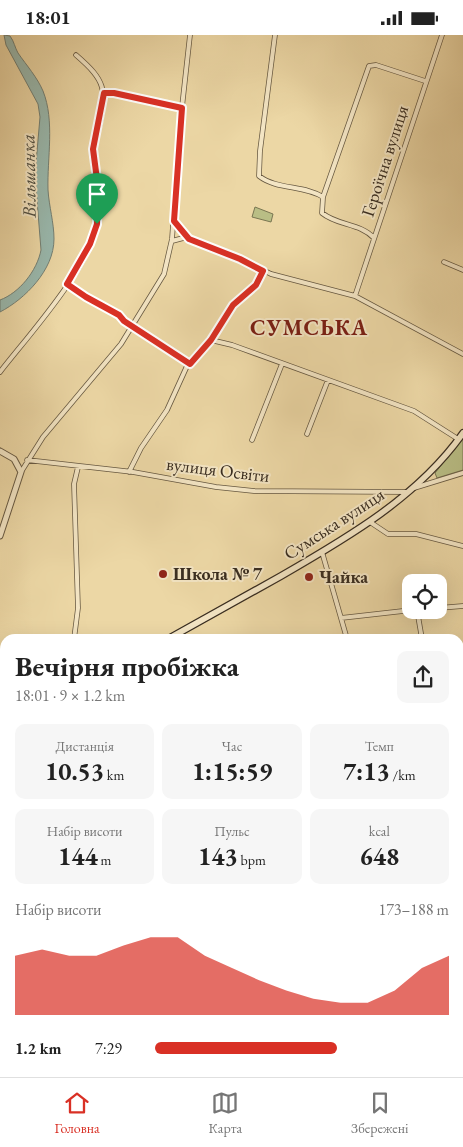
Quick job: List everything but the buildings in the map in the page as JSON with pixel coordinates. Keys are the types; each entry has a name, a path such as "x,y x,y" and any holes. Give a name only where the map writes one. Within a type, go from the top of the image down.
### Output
{"main road":[{"name":"Сумська вулиця","path":"177,634 322,552 370,522 408,491 444,457 463,433"}],"street":[{"path":"0,536 21,472 27,460 43,437 121,344 164,274 172,242 182,108 190,35"},
{"path":"275,35 260,151 259,176 323,197"},
{"name":"Героїчна вулиця","path":"355,296 441,36"},
{"path":"0,372 46,315 67,284 90,244 97,224 98,187 93,149 104,93 102,81 93,69 76,55"},
{"path":"374,238 367,231 331,220 322,213 323,197 368,66 376,65 426,81"},
{"path":"104,93 114,93 182,108"},
{"path":"174,221 187,237 240,259 263,271 292,281 355,296 463,355"},
{"path":"172,242 187,237"},
{"path":"444,262 463,270"},
{"path":"129,472 141,448 166,410 190,364 211,340 227,312 256,285 263,271"},
{"path":"67,284 119,315 132,327 190,364"},
{"path":"211,340 282,363 414,411 459,439"},
{"path":"252,441 282,363"},
{"path":"307,434 328,380"},
{"path":"0,451 14,459 21,472"},
{"name":"вулиця Освіти","path":"27,460 129,472 254,491 408,491"},
{"path":"75,634 78,608 74,484 78,467"},
{"name":"Сумська вулиця","path":"408,491 463,473"},
{"path":"370,522 388,534 416,534 463,546"},
{"path":"322,552 346,634"},
{"path":"447,607 463,605"},
{"path":"341,618 402,611"},
{"path":"419,619 421,634"}],"green space":[{"path":"255,207 273,214 271,222 252,217"},
{"path":"463,438 463,470 437,478 435,473"}],"water":[{"path":"4,35 10,36 18,53 41,86 47,103 50,127 48,190 54,239 53,251 44,272 28,291 0,312 0,300 14,292 26,280 36,266 41,250 35,175 40,117 38,104 6,45"}],"place":[{"name":"Школа № 7","path":"163,574"},
{"name":"Чайка","path":"309,577"}],"district":[{"name":"СУМСЬКА","path":"309,327"}],"route":[{"path":"104,93 114,93 182,108 174,221 189,239 240,259 263,271 256,285 227,312 211,340 190,364 124,321 119,315 67,284 90,244 97,224 98,187 93,149 99,127 104,93"}],"water label":[{"name":"Вільшанка","path":"28,176"}]}
